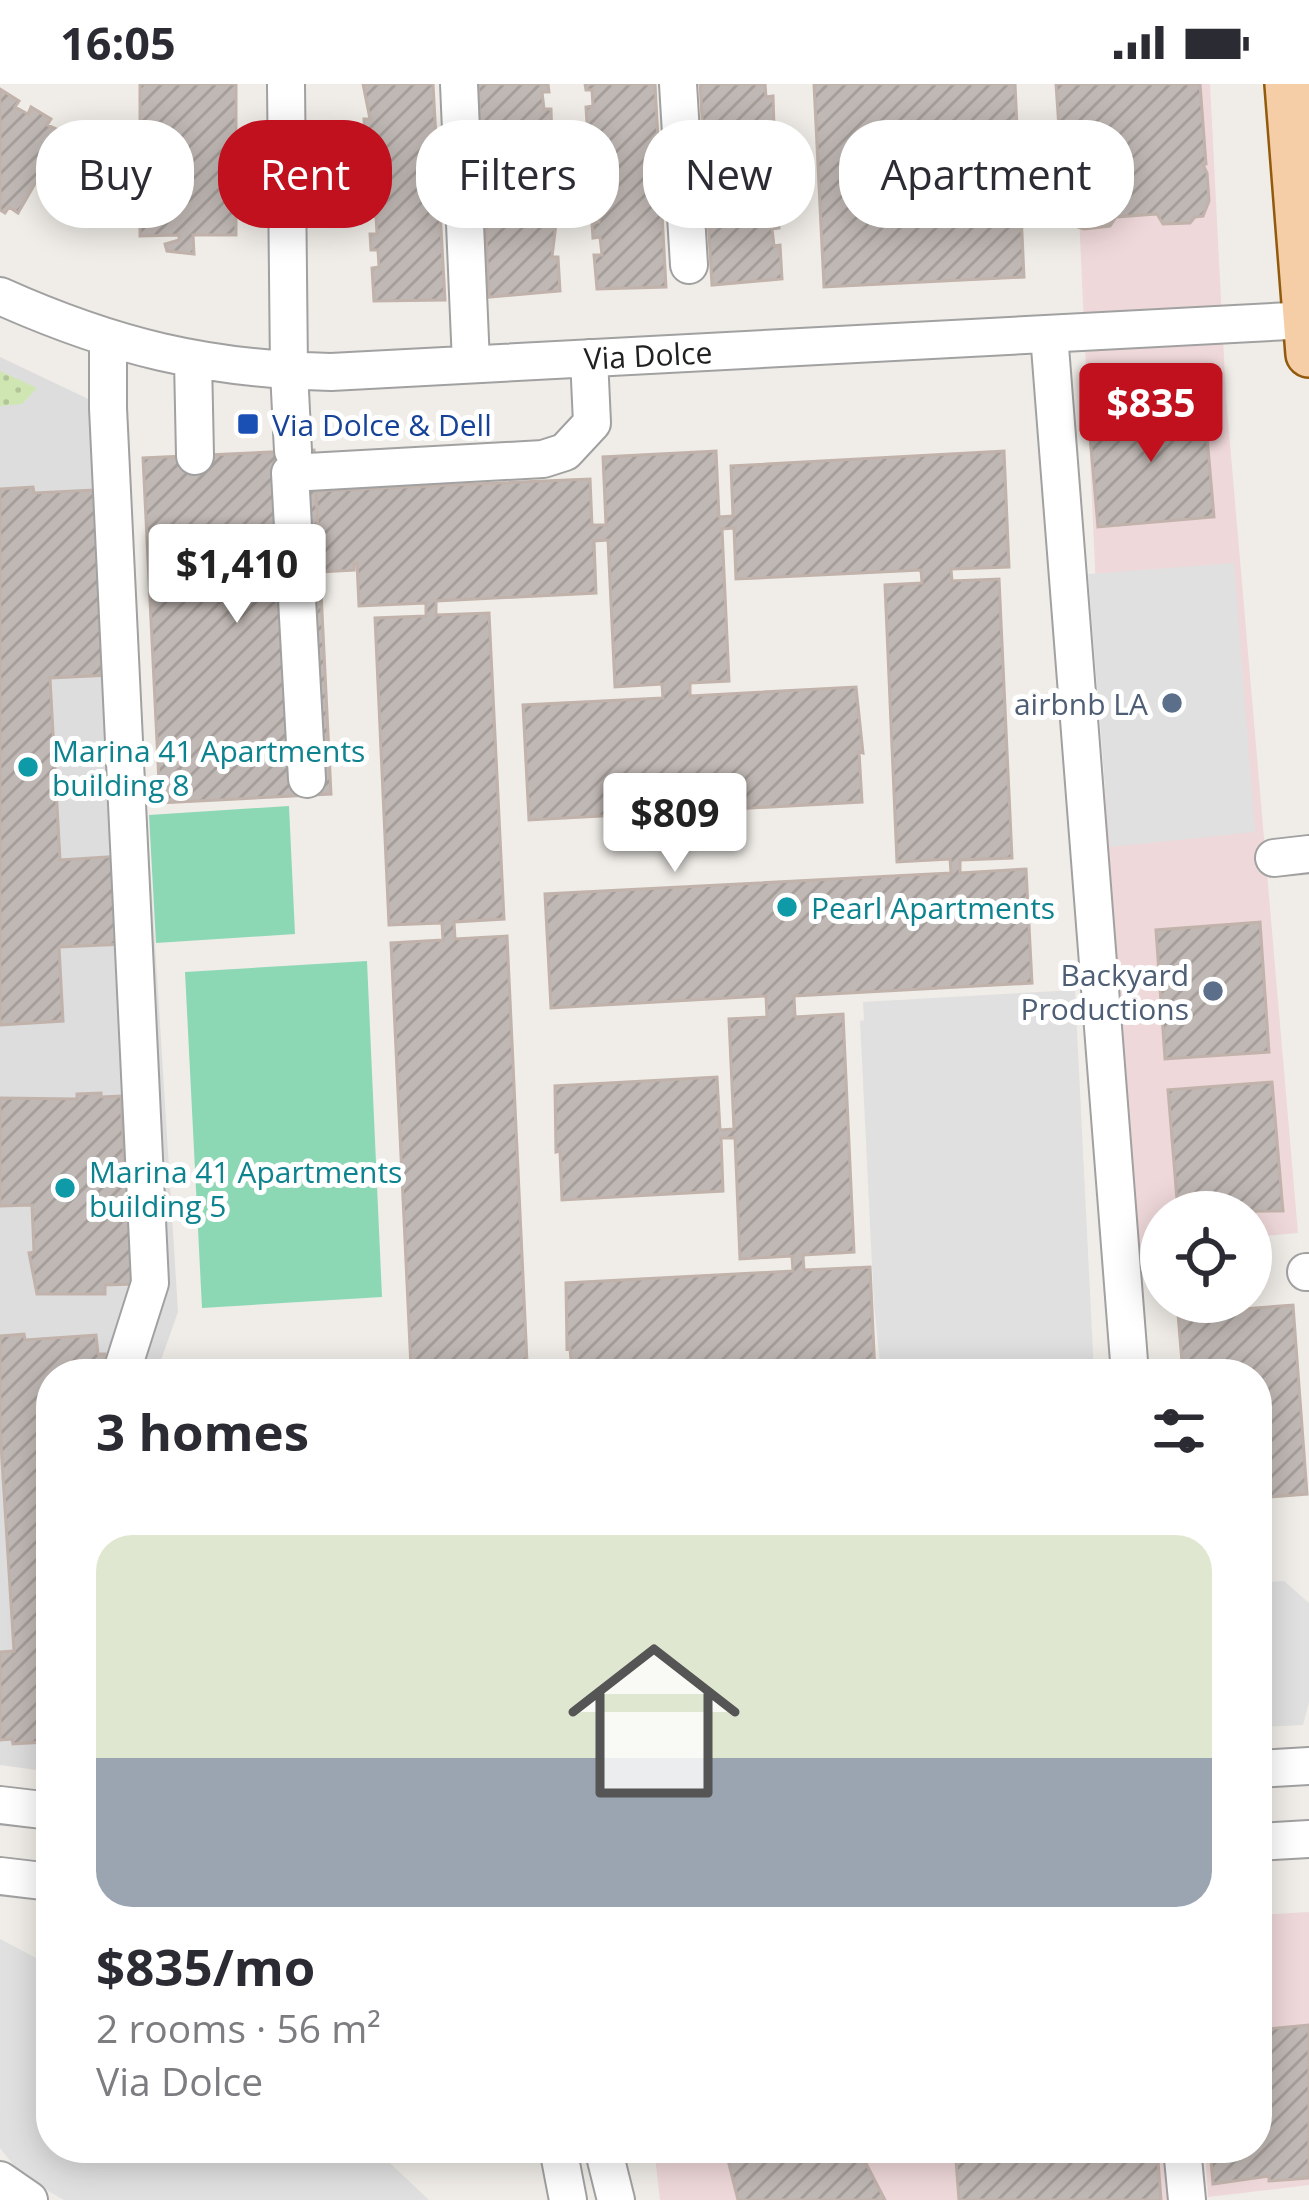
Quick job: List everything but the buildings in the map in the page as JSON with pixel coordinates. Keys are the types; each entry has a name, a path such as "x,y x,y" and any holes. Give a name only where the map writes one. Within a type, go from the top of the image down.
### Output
{"main road":[{"path":"1288,84 1308,331"}],"street":[{"path":"286,84 293,451"},
{"path":"459,84 471,363"},
{"path":"678,84 689,265"},
{"name":"Via Dolce","path":"0,296 108,340 193,360 289,371 1049,334 1308,331"},
{"path":"1049,334 1090,1010 1128,1359"},
{"path":"108,340 150,1283 127,1359"},
{"path":"307,779 290,473 543,459 565,452 592,423 589,358"},
{"path":"193,360 195,455"},
{"path":"1272,1768 1309,1766"},
{"path":"0,1804 36,1809"},
{"path":"1272,1841 1309,1839"},
{"path":"0,1876 36,1880"},
{"path":"561,2163 568,2200"},
{"path":"607,2163 616,2200"},
{"path":"1183,2163 1186,2200"},
{"path":"0,2180 29,2200"}],"shaded area":[{"path":"1073,84 1210,84 1226,397 1298,1233 1272,1235 1272,1191 1140,1191 1140,1246 1126,1247 1080,228 1134,228 1134,120 1075,120"},
{"path":"0,357 122,415 178,1312 161,1359 36,1359 36,1770 0,1765"},
{"name":"airbnb LA","path":"1234,563 1255,832 1110,847 1088,574"},
{"path":"1075,990 1093,1359 879,1359 860,1021 864,1020 863,1002"},
{"path":"1284,1581 1309,1603 1309,1702 1303,1725 1272,1726 1272,1582"},
{"path":"1309,1912 1309,2185 1208,2197 1206,2163 1272,2163 1272,1914"},
{"path":"0,1939 36,1958 36,2163 390,2163 429,2200 64,2200 23,2177 0,2148"},
{"path":"656,2163 1165,2163 1169,2200 660,2200"}],"green space":[{"path":"0,371 37,388 22,404 0,406"},
{"path":"289,806 295,934 156,943 149,815"},
{"path":"367,961 382,1297 202,1308 185,972"}],"place":[{"name":"Via Dolce & Dell","path":"248,424"},
{"name":"airbnb LA","path":"1172,703"},
{"name":"Marina 41 Apartments building 8","path":"28,767"},
{"name":"Pearl Apartments","path":"787,907"},
{"name":"Backyard Productions","path":"1213,991"},
{"name":"Marina 41 Apartments building 5","path":"65,1188"}]}
